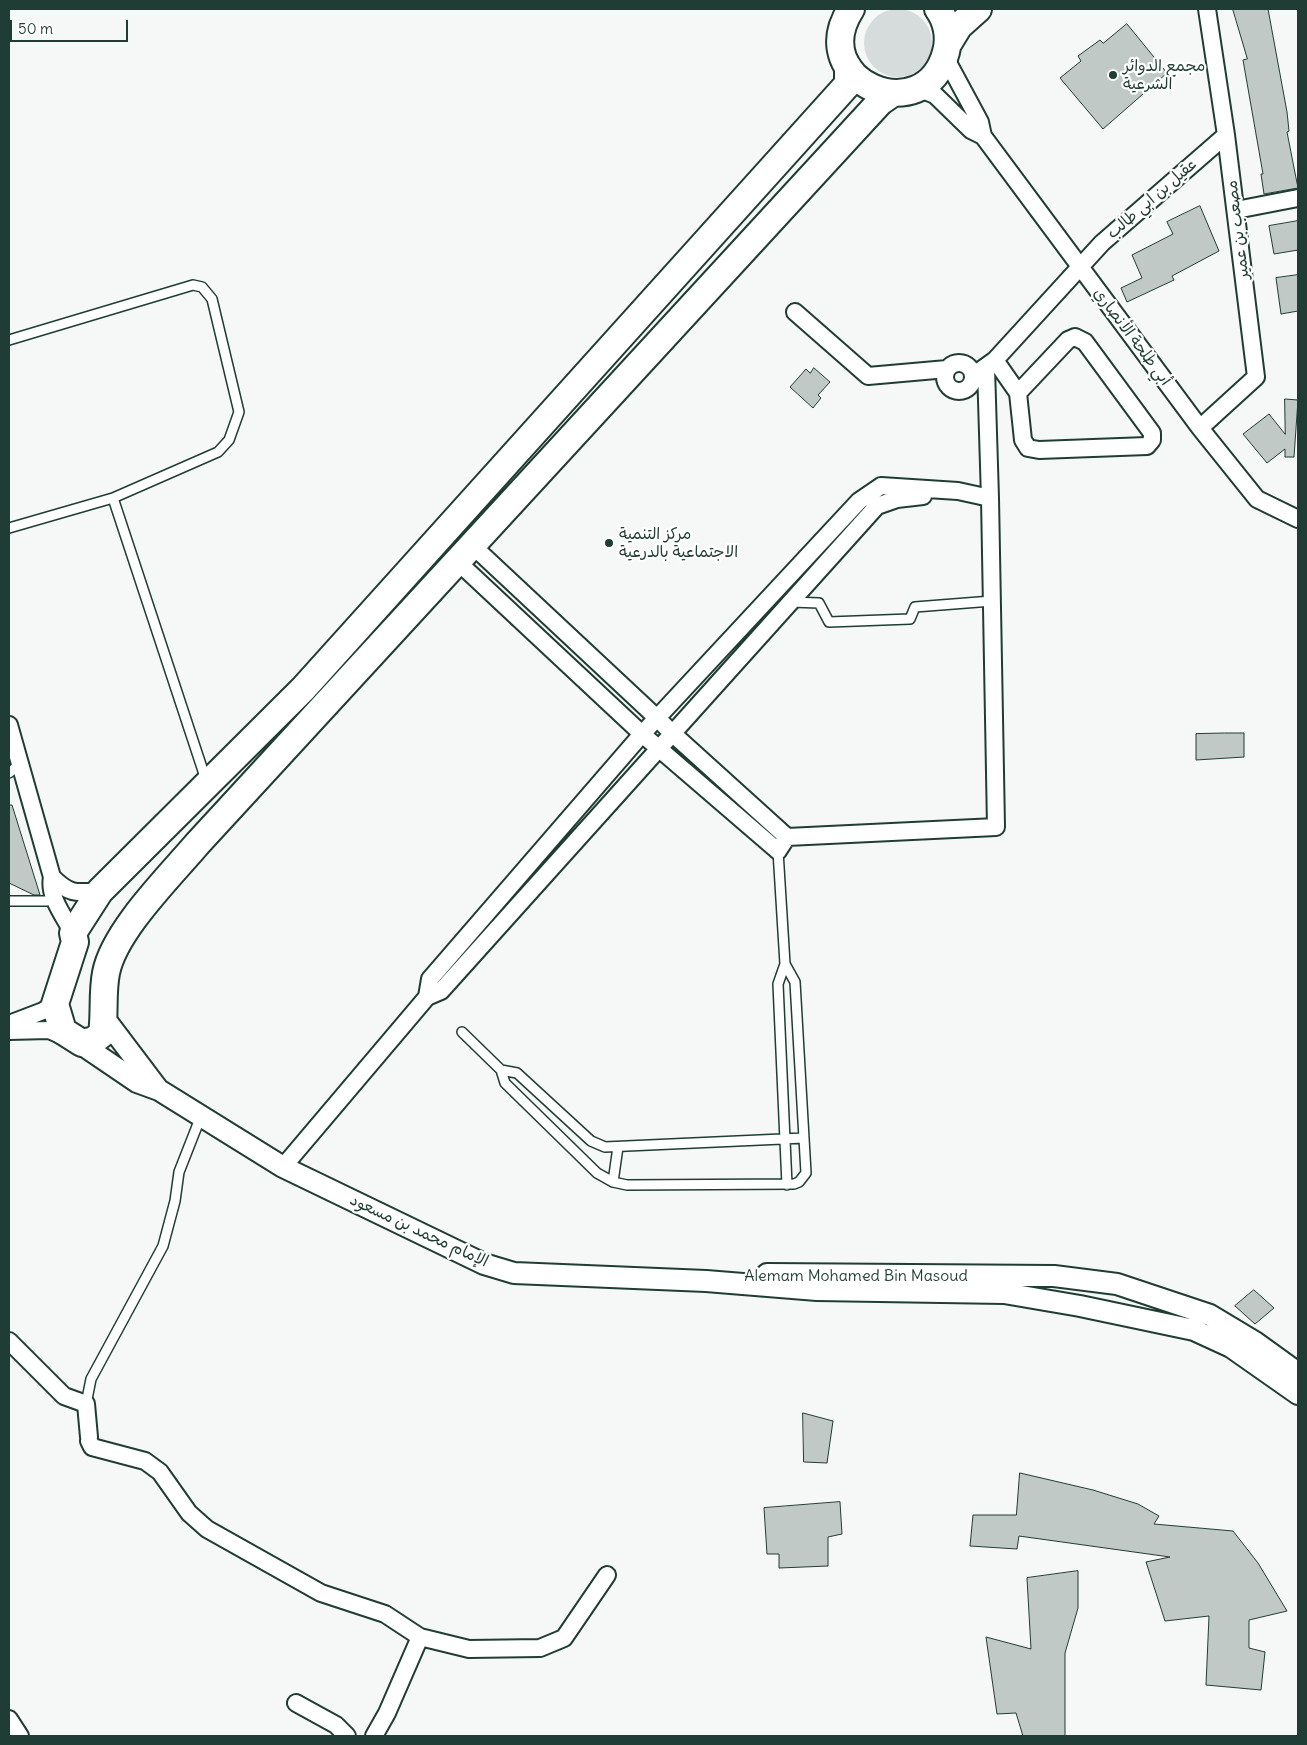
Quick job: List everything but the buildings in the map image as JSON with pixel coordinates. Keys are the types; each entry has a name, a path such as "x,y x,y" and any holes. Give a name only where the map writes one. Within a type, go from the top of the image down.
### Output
{"main road":[{"path":"851,9 844,19 840,36 842,52 848,67 858,80 871,88 905,91"},
{"path":"938,9 947,28 946,51"},
{"path":"848,67 848,84 303,689 100,890 73,933 75,942 55,1004 63,1031 82,1043 94,1040 102,1034 106,973 117,944 198,843 880,102 933,78 959,26 978,9"},
{"path":"303,689 324,708"},
{"path":"171,819 198,843"}],"street":[{"name":"مصعب بن عمير","path":"1200,428 1256,377 1226,134 1207,9"},
{"name":"أبي طلحة الأنصاري","path":"946,51 980,122 983,136 1200,428 1257,499 1298,519"},
{"name":"أبي طلحة الأنصاري","path":"905,91 935,96 972,130 983,136"},
{"name":"عقيل بن ابي طالب","path":"947,369 945,382 956,391 969,388 985,368 1102,243 1226,134"},
{"path":"1236,210 1298,198"},
{"path":"795,312 868,376 947,369 955,363 985,368 1018,394 1023,440 1028,448 1039,450 1146,446 1152,440 1152,433 1085,342 1075,337 1068,340 1018,394"},
{"path":"466,554 657,718 787,837 996,828 990,498 985,368"},
{"path":"427,997 430,979 642,734 859,500 881,486 958,491 990,498"},
{"path":"284,1167 427,997 441,991 788,602 877,506 897,499 958,491"},
{"path":"466,554 642,734 778,852 787,837"},
{"path":"9,725 15,768 52,877 65,890 77,893 100,890"},
{"path":"52,877 50,886 54,899 73,933"},
{"path":"9,1024 43,1011 55,1004"},
{"name":"الإمام محمد بن مسعود","path":"104,1019 159,1090"},
{"path":"9,1031 49,1030 84,1046"},
{"name":"الإمام محمد بن مسعود","path":"84,1046 137,1082 159,1090 284,1167 484,1264 514,1273 706,1281"},
{"name":"Alemam Mohamed Bin Masoud","path":"706,1281 751,1274 1054,1276 1117,1284 1210,1315 1255,1342 1298,1373"},
{"path":"1080,1306 1100,1303 1104,1296 1103,1289 1085,1280"},
{"name":"Alemam Mohamed Bin Masoud","path":"706,1281 817,1290 1004,1293 1080,1306 1194,1330 1231,1347 1298,1394"},
{"path":"9,1341 64,1396 86,1404 89,1439 92,1447 144,1461 160,1472 190,1513 207,1529 321,1592 385,1614 420,1637 469,1649 540,1648 564,1638 607,1575"},
{"path":"374,1736 387,1713 420,1637"},
{"path":"296,1703 336,1725 347,1736"},
{"path":"9,1719 20,1736"}],"lane":[{"path":"9,340 193,285 208,293 212,299 239,412 229,440 218,452 113,498 9,528"},
{"path":"113,498 207,783"},
{"path":"788,602 819,604 829,622 910,619 915,607 992,601"},
{"path":"778,852 785,964 778,984 787,1185"},
{"path":"9,901 47,901 54,899"},
{"path":"462,1032 501,1070 505,1083 598,1173 613,1182 628,1185 787,1185 799,1182 806,1173 795,982 785,964"},
{"path":"501,1070 517,1073 591,1141 605,1147 804,1138"},
{"path":"86,1404 90,1380 163,1246 175,1201 179,1172 201,1116"},
{"path":"613,1182 618,1147"}],"shaded area":[{"path":"898,9 911,12 922,19 929,30 932,43 929,56 922,67 911,74 898,77 885,74 874,67 867,56 864,43 867,30 874,19 885,12"}],"place":[{"name":"مجمع الدوائر الشرعية","path":"1113,75"},
{"name":"مركز التنمية الاجتماعية بالدرعية","path":"609,543"}]}
